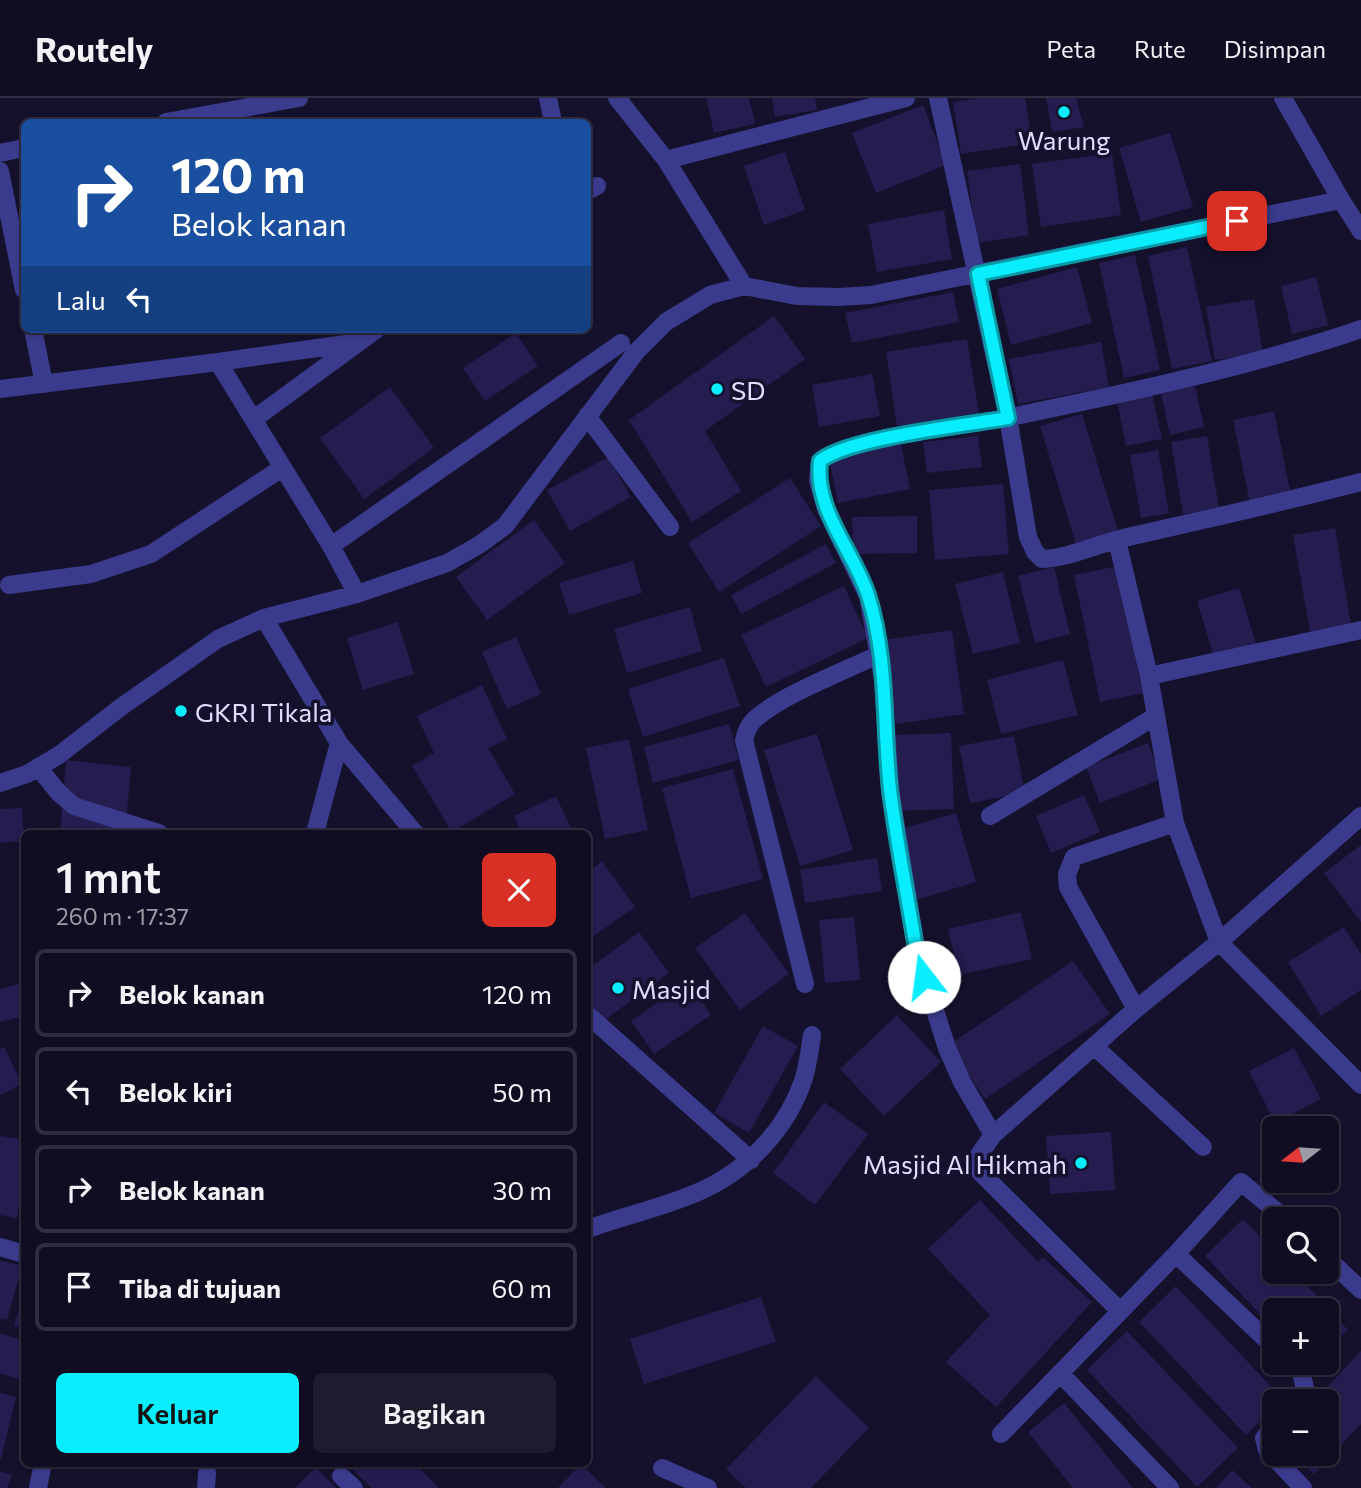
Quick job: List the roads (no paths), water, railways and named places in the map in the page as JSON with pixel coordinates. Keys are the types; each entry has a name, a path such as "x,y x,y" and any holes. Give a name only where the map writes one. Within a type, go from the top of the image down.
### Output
{"street":[{"path":"183,119 299,98"},
{"path":"548,98 552,119"},
{"path":"617,98 666,160 744,286"},
{"path":"666,160 906,98"},
{"path":"938,98 1008,418 1028,537 1035,552 1042,559 1361,482"},
{"path":"1283,98 1361,231"},
{"path":"0,153 21,150"},
{"path":"0,171 21,270"},
{"path":"0,783 59,755 121,707 218,639 264,618 357,594 447,563 479,545 505,526 636,352 666,322 710,295 744,286 797,296 871,295 1341,200"},
{"path":"993,1135 961,1082 947,1048 917,954 890,790 880,654 868,596 826,509 818,480 820,461 827,455 864,443 1008,418 1233,367 1361,329"},
{"path":"34,333 44,384"},
{"path":"254,419 371,333"},
{"path":"0,389 356,342"},
{"path":"331,546 621,343"},
{"path":"218,362 331,546 357,594"},
{"path":"587,415 670,527"},
{"path":"9,585 91,574 151,554 282,468"},
{"path":"1117,540 1149,676 1175,823 1219,942 1358,1075"},
{"path":"264,618 339,743 412,830"},
{"path":"1149,676 1361,630"},
{"path":"805,984 744,740 752,722 765,711 808,687 880,654"},
{"path":"990,816 1156,716"},
{"path":"316,830 339,743"},
{"path":"38,767 58,792 74,806 144,830"},
{"path":"1120,1311 980,1172 979,1155 993,1135 1136,1009 1219,942 1361,816"},
{"path":"1136,1009 1068,887 1067,874 1074,857 1175,823"},
{"path":"591,1018 751,1160"},
{"path":"591,1229 697,1193 751,1160 769,1140 794,1103 804,1077 813,1035"},
{"path":"1094,1046 1203,1147"},
{"path":"1001,1434 1176,1255 1241,1182 1271,1207"},
{"path":"0,1247 21,1253"},
{"path":"1176,1255 1262,1336"},
{"path":"1339,1269 1361,1290"},
{"path":"1060,1373 1170,1488"},
{"path":"1282,1466 1303,1488"},
{"path":"38,1488 42,1467"},
{"path":"662,1468 708,1488"}],"place":[{"name":"Warung","path":"1064,112"},
{"name":"SD","path":"717,389"},
{"name":"GKRI Tikala","path":"181,711"},
{"name":"Masjid","path":"618,988"},
{"name":"Masjid Al Hikmah","path":"1081,1163"}]}
